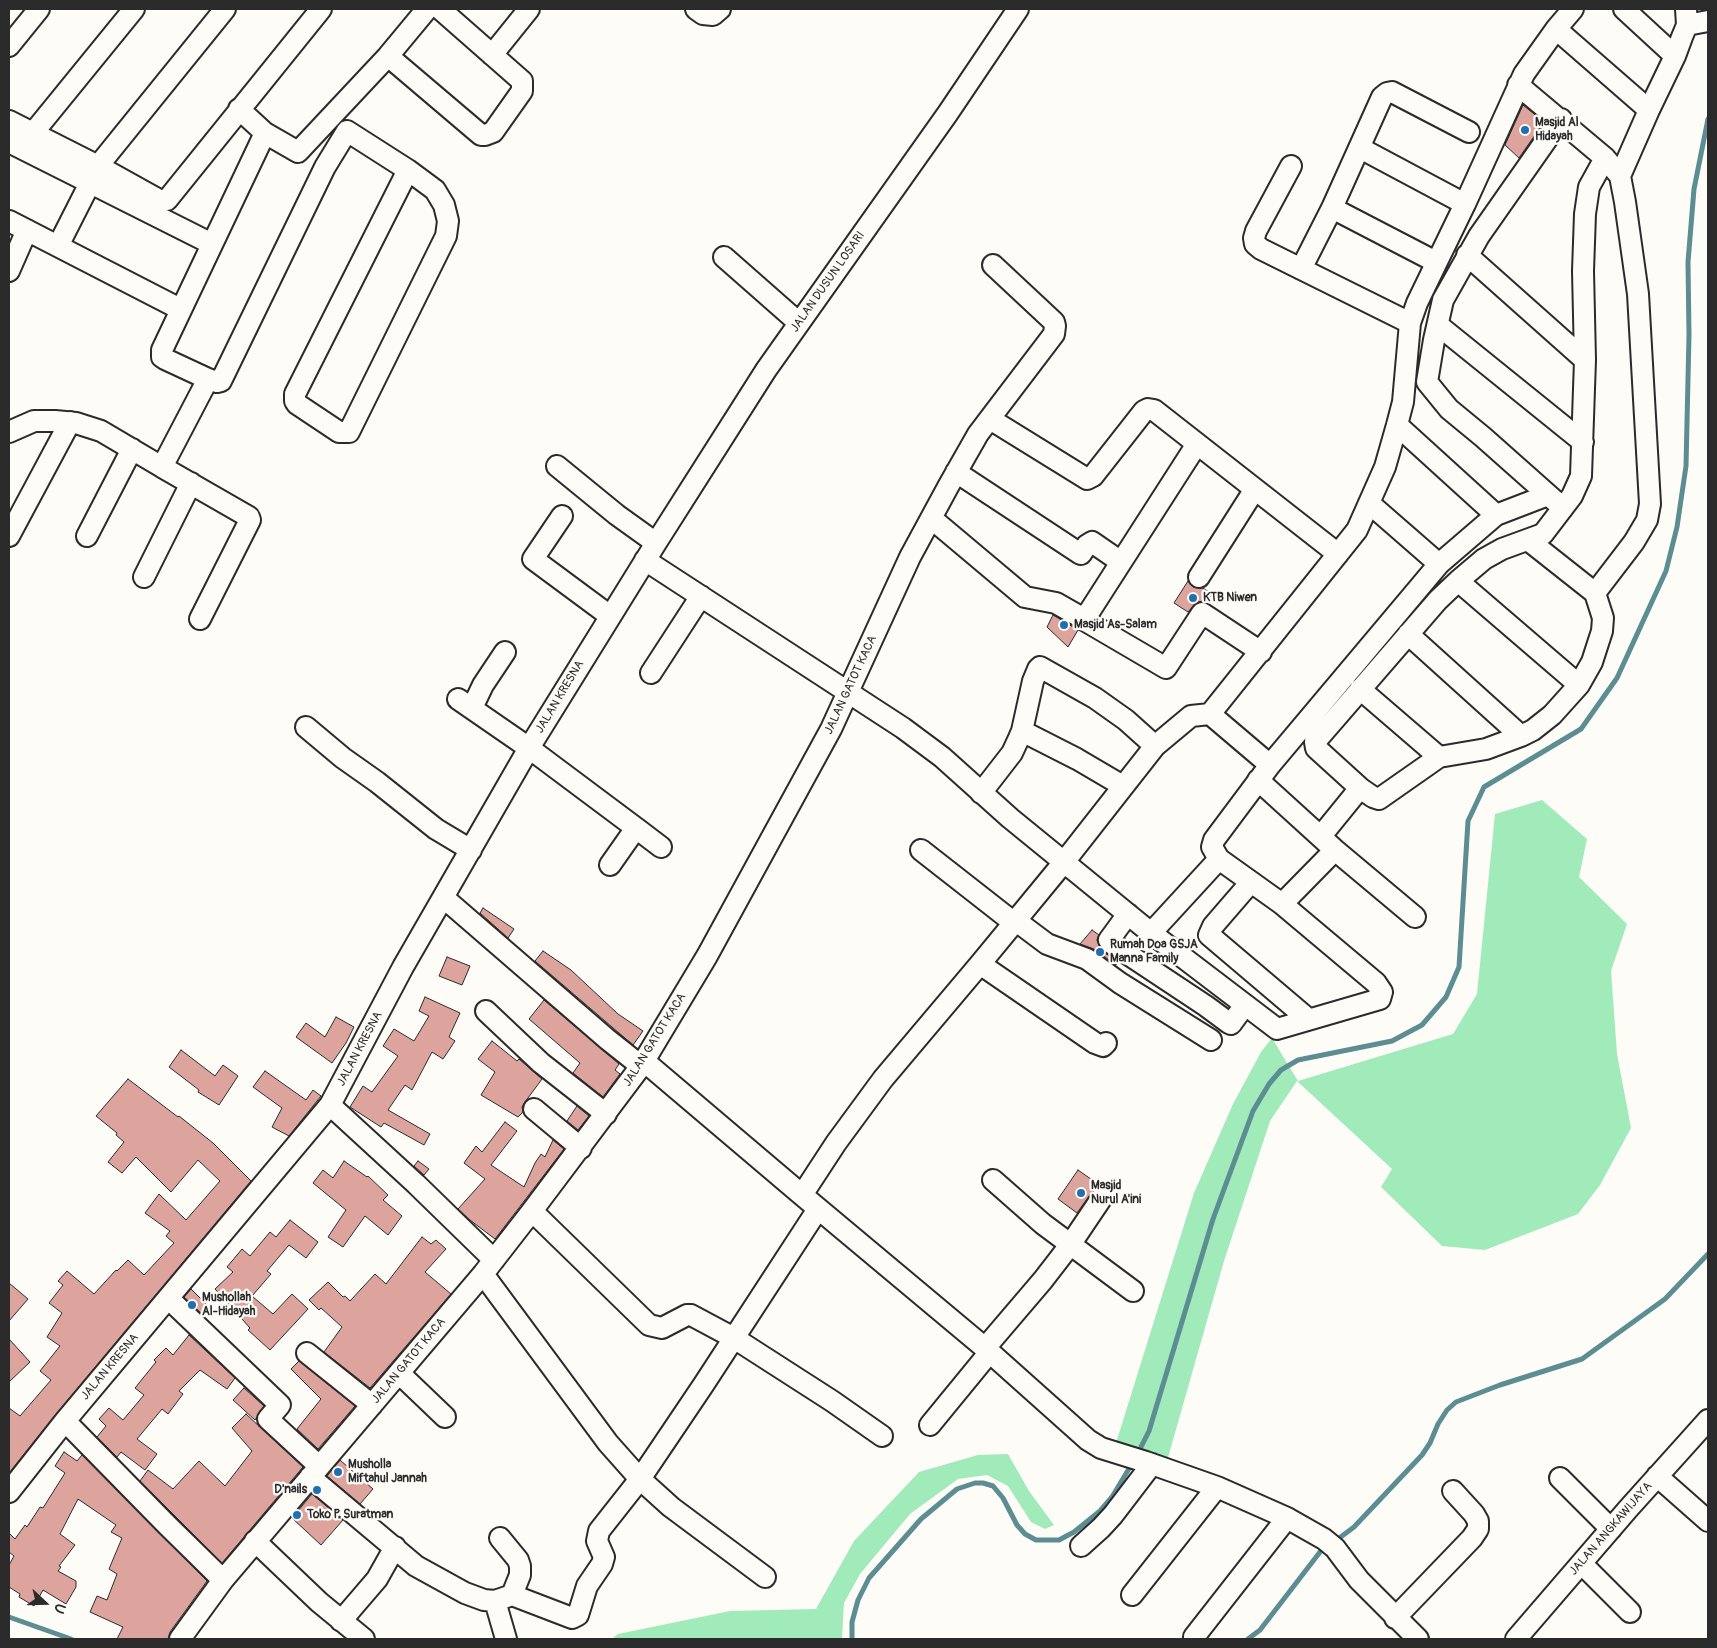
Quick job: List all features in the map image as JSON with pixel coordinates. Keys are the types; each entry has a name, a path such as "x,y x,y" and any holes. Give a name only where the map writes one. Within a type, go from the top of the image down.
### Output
{"street":[{"path":"9,46 39,9"},
{"path":"33,133 134,9"},
{"path":"58,246 94,175 225,9"},
{"path":"9,142 161,201 167,200 321,9"},
{"path":"298,152 388,56 427,9"},
{"path":"388,56 481,135 485,136 493,132 523,89 522,81 440,9"},
{"path":"492,55 529,9"},
{"path":"696,9 703,14 713,15 720,9"},
{"name":"JALAN DUSUN LOSARI","path":"645,560 766,370 942,121 1018,9"},
{"path":"802,1195 836,1143 883,1079 1064,862 1155,746 1190,716 1210,714 1357,530 1384,467 1398,425 1403,402 1410,323 1417,303 1466,204 1518,85 1556,29 1573,9"},
{"path":"1624,9 1675,56"},
{"path":"1620,176 1649,110 1695,19"},
{"path":"1556,29 1649,110"},
{"path":"1518,85 1561,119 1605,158 1620,176 1638,294 1650,504 1646,520 1634,542 1595,593"},
{"path":"1301,269 1332,208 1382,97 1386,93 1392,92 1469,132"},
{"path":"239,109 265,133 325,167"},
{"path":"331,118 347,131 408,170 435,190 444,205 448,221 446,236 349,432 339,432 297,404 295,394 408,170"},
{"path":"1555,502 1483,437 1448,409 1427,382 1443,300 1493,214 1561,119"},
{"path":"9,121 33,133 94,175 212,244"},
{"path":"265,133 162,350 162,357 217,382 222,381 325,167 347,131"},
{"path":"1360,148 1466,204"},
{"path":"645,560 903,728 1151,933 1277,1029 1380,999 1382,992 1376,983 1282,904 1219,859 1212,847 1214,840 1264,772 1439,564 1496,515 1555,502 1572,496 1580,476 1582,442 1585,360 1583,270 1585,214 1588,187 1605,158"},
{"path":"1291,166 1256,231 1255,244 1261,249 1410,323"},
{"path":"1332,208 1436,262"},
{"path":"9,221 180,309"},
{"path":"9,272 27,230"},
{"path":"1468,255 1585,360"},
{"path":"724,257 799,323"},
{"name":"JALAN GATOT KACA","path":"180,1639 223,1580 255,1541 489,1267 581,1148 643,1064 707,956 831,729 910,558 956,472 978,434 1054,334 1054,322 993,265"},
{"path":"1438,325 1582,442"},
{"path":"162,467 208,379"},
{"path":"990,419 1087,479 1093,476 1144,411 1148,409 1154,410 1338,554"},
{"path":"9,432 34,421 70,422 96,429 249,517 250,520 200,619"},
{"path":"9,536 70,422"},
{"path":"1398,425 1496,515"},
{"path":"1084,619 1197,444"},
{"path":"87,536 132,449"},
{"path":"557,466 617,515 656,543"},
{"path":"956,472 1079,553 1081,554 1087,545 1092,542 1121,562"},
{"path":"144,578 191,483"},
{"path":"1199,577 1255,489"},
{"path":"1528,540 1595,593 1603,618 1602,631 1592,662 1579,685 1552,715 1522,736 1486,749 1439,757 1379,799 1373,797 1360,788 1316,748 1315,742 1360,688 1458,581 1484,559 1502,549 1543,534 1555,502"},
{"path":"1369,503 1439,564"},
{"path":"562,516 533,559 610,616"},
{"path":"931,518 1025,597 1056,603 1166,668 1202,614 1261,652"},
{"name":"JALAN KRESNA","path":"9,1492 65,1421 330,1105 403,967 530,748 645,560"},
{"path":"1458,581 1579,685"},
{"path":"651,673 701,596"},
{"path":"1408,634 1522,736"},
{"path":"505,652 483,685 465,704 530,748 661,847"},
{"path":"981,793 1012,753 1022,731 1033,681 1038,669 1042,668 1095,698 1126,720 1155,746"},
{"path":"1360,688 1439,757"},
{"path":"1210,714 1328,843 1415,917"},
{"path":"306,727 428,823 452,840 471,850"},
{"path":"1022,731 1077,759 1123,786"},
{"path":"1282,904 1328,843 1360,788"},
{"path":"610,865 636,828"},
{"path":"921,850 1047,944 1087,959 1211,1040"},
{"path":"1151,933 1219,859"},
{"path":"1251,882 1213,926 1209,934 1308,1019"},
{"path":"444,898 607,1039 643,1064 987,1350 1088,1440 1101,1448 1218,1487 1288,1518 1324,1539 1335,1548 1359,1580 1418,1639"},
{"path":"1128,914 1109,940 1111,943 1206,1006 1229,1024 1231,1024 1245,1005"},
{"path":"980,964 1096,1043 1102,1046 1106,1043"},
{"path":"486,1011 541,1063 606,1114"},
{"path":"330,1105 416,1184 489,1267 608,1442 640,1479 671,1507 765,1577"},
{"path":"534,1109 581,1148"},
{"path":"992,1180 1043,1224 1133,1291"},
{"path":"930,1425 1070,1245 1105,1193"},
{"path":"168,1298 280,1405 268,1419 315,1472 416,1566 465,1593 484,1600 503,1598 572,1618 578,1615 587,1586 602,1564 604,1557 597,1541 599,1531 640,1479 818,1209"},
{"path":"532,1211 649,1325 662,1328 687,1315 692,1315 734,1338 832,1401 882,1436"},
{"path":"307,1353 372,1405"},
{"path":"399,1373 445,1417"},
{"name":"JALAN ANGKAWIJAYA","path":"1516,1639 1708,1420"},
{"path":"65,1421 223,1580"},
{"path":"1081,1546 1102,1528 1149,1463"},
{"path":"1658,1476 1708,1521"},
{"path":"1560,1478 1611,1529"},
{"path":"1132,1595 1218,1487"},
{"path":"1395,1618 1472,1538 1478,1529 1478,1521 1474,1514 1453,1491"},
{"path":"1194,1637 1288,1518"},
{"path":"500,1538 515,1555 520,1566 520,1575 503,1598 506,1639"},
{"path":"255,1541 341,1621 364,1639"},
{"path":"341,1621 377,1579 395,1547"},
{"path":"1582,1564 1630,1612"}],"green space":[{"path":"1542,800 1587,839 1579,877 1627,924 1611,971 1617,1054 1631,1128 1600,1185 1578,1214 1485,1250 1442,1246 1381,1187 1392,1169 1297,1081 1270,1121 1224,1261 1167,1461 1116,1443 1194,1193 1233,1104 1261,1052 1272,1038 1298,1081 1453,1034 1477,994 1495,814"},
{"path":"1008,1454 1029,1491 1054,1525 1045,1529 1031,1522 1008,1486 987,1475 958,1479 910,1514 860,1574 844,1603 842,1639 612,1639 618,1634 730,1611 816,1609 854,1541 919,1472 978,1455"}],"building":[{"path":"1523,105 1544,122 1519,158 1505,145"},
{"name":"KTB Niwen","path":"1188,581 1193,587 1203,588 1212,594 1207,602 1196,603 1188,612 1174,603"},
{"name":"Masjid As-Salam","path":"1053,615 1078,630 1068,647 1047,627"},
{"path":"483,908 514,929 508,938 480,913"},
{"path":"1092,930 1099,935 1097,940 1101,950 1118,962 1116,965 1094,949 1080,944"},
{"path":"543,951 571,970 618,1014 643,1031 633,1045 535,961"},
{"path":"447,957 470,966 462,985 439,976"},
{"path":"425,997 460,1013 449,1037 455,1041 443,1059 432,1052 412,1090 405,1085 388,1110 430,1134 424,1145 384,1123 381,1127 350,1107 363,1086 372,1092 398,1056 383,1046 394,1029 414,1041 429,1016 419,1011"},
{"path":"544,1000 619,1064 615,1070 620,1074 603,1097 573,1073 580,1063 529,1019"},
{"path":"336,1017 354,1027 346,1043 332,1063 296,1037 306,1023 325,1037"},
{"path":"492,1041 517,1061 519,1059 542,1079 525,1102 522,1107 523,1112 518,1117 481,1095 495,1072 478,1059"},
{"path":"181,1050 215,1076 223,1065 238,1076 219,1105 198,1092 199,1090 169,1067"},
{"path":"265,1071 306,1100 313,1090 321,1096 289,1136 272,1127 282,1108 253,1087"},
{"path":"128,1079 213,1143 251,1181 9,1473 9,1408 20,1416 51,1380 40,1371 60,1346 47,1337 62,1313 49,1303 63,1285 58,1281 67,1271 94,1294 128,1260 144,1275 174,1243 166,1236 170,1231 145,1213 159,1194 186,1220 220,1181 198,1160 171,1192 136,1157 122,1173 108,1162 124,1142 116,1135 117,1133 96,1116"},
{"path":"577,1106 589,1116 578,1130 567,1121"},
{"path":"505,1122 517,1131 491,1165 524,1187 535,1163 541,1154 545,1157 553,1140 564,1149 495,1239 458,1209 485,1179 464,1163 476,1146 482,1152"},
{"path":"344,1161 368,1176 388,1195 383,1200 402,1216 388,1235 365,1216 343,1247 328,1237 346,1210 313,1183 323,1170 333,1178"},
{"path":"418,1161 429,1169 424,1175 414,1166"},
{"name":"Masjid Nurul A'ini","path":"1078,1170 1098,1184 1077,1213 1058,1199"},
{"path":"290,1220 318,1242 306,1258 289,1245 267,1271 271,1274 252,1296 273,1314 292,1294 308,1309 270,1350 248,1330 250,1328 215,1289 233,1272 227,1267 242,1249 250,1256 270,1232 276,1237"},
{"path":"422,1237 431,1244 436,1240 446,1249 425,1272 451,1294 370,1388 324,1352 342,1327 309,1300 328,1282 343,1297 345,1296 350,1301 375,1274 386,1284"},
{"path":"9,1283 28,1299 9,1321"},
{"path":"191,1289 210,1308 203,1315 184,1297"},
{"path":"189,1335 235,1378 227,1389 200,1370 179,1391 183,1394 168,1414 162,1409 137,1439 157,1454 145,1470 121,1452 117,1457 97,1437 106,1426 99,1419 109,1408 123,1420 144,1395 135,1388 156,1362 154,1360 166,1348 173,1355"},
{"path":"9,1339 30,1362 9,1382"},
{"path":"299,1361 355,1406 318,1449 297,1429 321,1399 291,1369"},
{"path":"244,1388 264,1406 255,1420 233,1400"},
{"path":"246,1414 303,1467 222,1563 140,1481 148,1470 173,1489 199,1461 225,1486 252,1451 232,1428"},
{"path":"64,1452 77,1461 82,1455 207,1581 170,1632 168,1639 117,1639 123,1627 90,1612 97,1596 107,1600 117,1574 109,1569 122,1538 111,1532 116,1525 78,1499 60,1534 75,1545 59,1566 61,1567 58,1571 76,1581 76,1587 66,1604 43,1590 34,1606 19,1597 20,1594 9,1587 9,1565 14,1556 9,1552 9,1533 15,1539 25,1525 27,1527 40,1507 43,1508 65,1473 55,1466"},
{"path":"340,1460 373,1489 360,1504 327,1476"},
{"path":"312,1494 343,1520 321,1545 292,1518"}],"waterway":[{"path":"1137,1455 1149,1431 1213,1219 1253,1111 1269,1084 1281,1070 1298,1060 1392,1041 1422,1025 1446,997 1459,967 1468,821 1484,787 1581,729 1617,678 1666,571 1677,527 1686,466 1689,335 1688,262 1694,189 1708,119"},
{"path":"1338,1539 1354,1527 1422,1455 1430,1443 1438,1424 1447,1410 1456,1402 1500,1385 1582,1359 1665,1299 1708,1254"},
{"path":"852,1639 852,1622 858,1600 869,1578 921,1519 957,1489 975,1483 993,1486 1003,1498 1017,1525 1025,1534 1036,1540 1059,1540 1074,1532 1100,1511 1112,1497 1133,1462"},
{"path":"1248,1639 1260,1630 1320,1552"},
{"path":"9,1617 71,1639"}],"place":[{"name":"Masjid Al Hidayah","path":"1525,130"},
{"name":"KTB Niwen","path":"1193,598"},
{"name":"Masjid As-Salam","path":"1064,625"},
{"name":"Rumah Doa GSJA Manna Family","path":"1100,952"},
{"name":"Masjid Nurul A'ini","path":"1081,1193"},
{"name":"Mushollah Al-Hidayah","path":"192,1305"},
{"name":"Musholla Miftahul Jannah","path":"338,1472"},
{"name":"D'nails","path":"317,1490"},
{"name":"Toko P. Suratman","path":"297,1515"}]}
